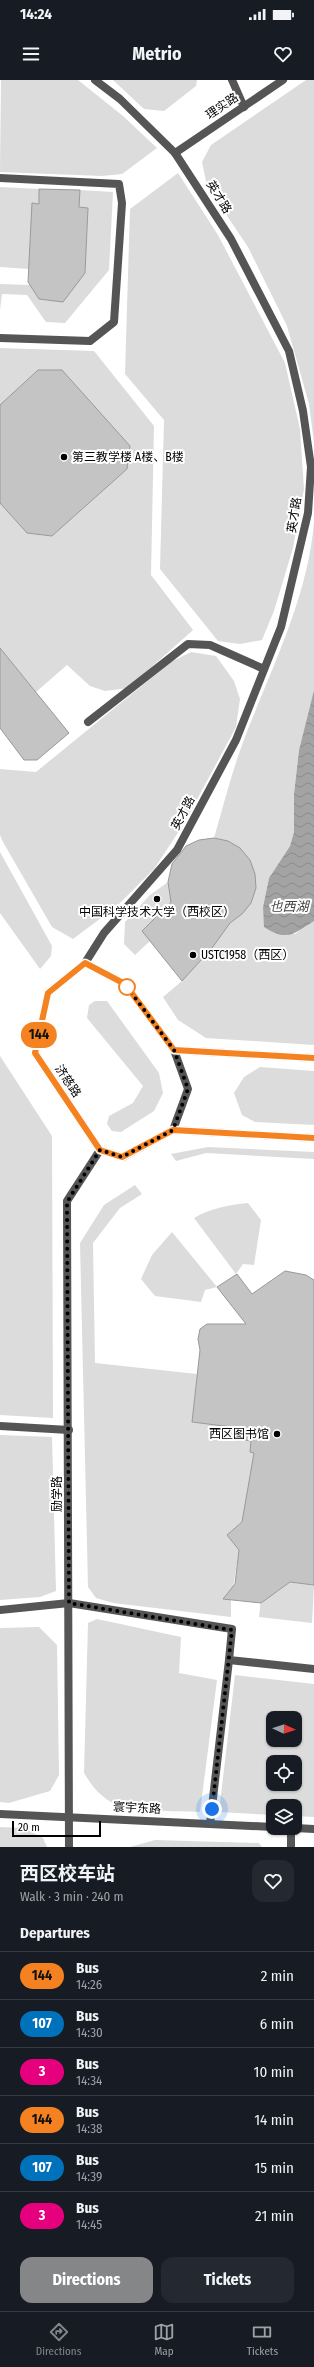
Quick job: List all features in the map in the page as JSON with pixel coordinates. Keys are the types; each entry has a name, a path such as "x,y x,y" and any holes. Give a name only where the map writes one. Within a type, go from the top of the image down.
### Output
{"street":[{"name":"英才路","path":"85,963 104,933 177,850 236,740 281,627 308,513 311,467 303,411 289,351 261,293 231,239 175,153 120,99 95,80"},
{"path":"232,80 244,107"},
{"name":"理实路","path":"175,153 283,80"},
{"path":"0,178 119,184 122,203 114,322 90,341 0,338"},
{"path":"88,722 188,644 210,645 264,669"},
{"path":"85,963 125,984 174,1050 188,1089 173,1130"},
{"name":"济慈路","path":"85,963 48,993 35,1053 100,1150"},
{"path":"174,1050 314,1058"},
{"path":"100,1150 122,1157 173,1130 314,1138"},
{"name":"励学路","path":"69,1847 69,1430 67,1202 100,1150"},
{"path":"0,1426 69,1430"},
{"path":"0,1610 69,1603 232,1630 210,1824"},
{"path":"229,1660 314,1668"},
{"name":"寰宇东路","path":"0,1814 266,1827"},
{"path":"302,1828 314,1829"},
{"path":"290,1847 291,1835"}],"shaded area":[{"path":"1,80 78,80 123,116 157,148 122,174 102,176 0,172"},
{"path":"113,80 197,80 196,86 164,111 144,109"},
{"path":"306,80 314,80 314,443 309,404 287,326 248,247 207,186 202,162 211,145"},
{"path":"178,173 218,235 285,363 300,429 304,489 293,548 274,611 262,640 240,644 218,641 160,569 164,420 125,374 130,209"},
{"path":"0,187 39,189 39,204 33,203 29,269 0,267"},
{"path":"80,190 113,192 109,270 65,323 46,322 27,295 2,294 0,310 0,284 30,285 39,299 63,301 85,273 88,208 79,207"},
{"path":"0,348 94,351 154,426 151,575 193,630 128,688 105,691 90,686 67,665 36,692 0,648 0,503 27,533 52,536 87,505 83,501 99,493 127,469 130,446 62,371 38,370 0,405"},
{"path":"314,521 314,690 299,750 294,794 294,832 290,846 269,878 263,907 265,927 295,934 314,921 314,1045 206,1038 178,1020 163,997 182,981 151,940 135,955 124,944 125,922 150,895 168,882 186,851 214,838 242,745 296,607 304,579"},
{"path":"191,652 216,656 234,681 240,699 236,727 185,822 154,869 117,906 73,939 52,927 3,842 0,835 0,769 36,772 171,662"},
{"path":"0,852 52,946 51,956 40,969 0,913"},
{"path":"95,1001 107,1001 159,1073 163,1093 154,1111 121,1132 112,1131 107,1124 109,1116 133,1103 143,1086 87,1018 89,1005"},
{"path":"0,1056 52,1136 53,1418 0,1415"},
{"path":"260,1067 314,1071 314,1125 255,1122 242,1115 234,1093 244,1077"},
{"path":"208,1147 314,1152 314,1159 206,1153 176,1161 171,1154"},
{"path":"135,1185 142,1194 120,1208 93,1243 95,1363 197,1374 192,1422 240,1428 239,1439 251,1441 250,1452 262,1454 242,1522 227,1535 239,1550 231,1600 231,1617 113,1603 96,1598 88,1587 80,1243 104,1205"},
{"path":"248,1203 261,1220 254,1265 243,1264 236,1274 194,1218 220,1208"},
{"path":"172,1232 217,1287 205,1290 201,1302 155,1296 141,1279 152,1255"},
{"path":"0,1435 52,1437 56,1591 40,1597 0,1600"},
{"path":"263,1579 274,1594 290,1582 314,1585 312,1623 259,1617"},
{"path":"97,1619 181,1637 179,1673 217,1680 200,1812 128,1808 118,1805 111,1802 99,1793 92,1786 84,1773 88,1623"},
{"path":"39,1627 57,1645 59,1775 50,1791 9,1803 0,1802 0,1628"},
{"path":"235,1675 314,1684 314,1817 302,1816 302,1799 266,1799 266,1815 219,1812"},
{"path":"0,1827 23,1828 43,1838 47,1847 0,1847"},
{"path":"155,1840 259,1843 262,1847 130,1847"}],"water":[{"name":"也西湖","path":"314,690 314,921 295,933 285,935 272,932 264,927 263,907 269,878 290,846 294,832 294,794 299,750"}],"building":[{"path":"39,189 80,190 79,207 88,208 85,273 63,302 39,299 28,282 32,203 39,204"},
{"name":"第三教学楼 A楼、B楼","path":"38,370 62,370 130,446 127,469 52,536 27,533 0,503 0,405"},
{"path":"0,648 69,733 37,760 24,760 0,728"},
{"path":"214,838 228,841 240,848 250,860 255,874 256,888 251,903 242,914 230,923 212,948 182,981 142,931 171,902 168,882 172,864 186,846 199,840"},
{"name":"西区图书馆","path":"285,1271 306,1275 314,1280 314,1585 290,1582 261,1603 223,1599 235,1584 239,1550 227,1535 242,1522 254,1453 250,1452 251,1441 239,1439 240,1428 192,1422 200,1350 198,1339 200,1329 207,1324 246,1324 217,1287 237,1274 252,1294"}],"bus line":[{"name":"144","path":"314,1058 174,1050 125,984 85,963 48,993 35,1053 100,1150 122,1157 173,1130 314,1138"}],"place":[{"name":"第三教学楼 A楼、B楼","path":"64,457"},
{"name":"中国科学技术大学（西校区）","path":"157,899"},
{"name":"USTC1958（西区）","path":"193,955"},
{"name":"西区图书馆","path":"277,1434"}],"route":[{"path":"127,987 174,1050 188,1089 173,1130 122,1157 100,1150 67,1202 69,1603 232,1630 212,1809"}]}
